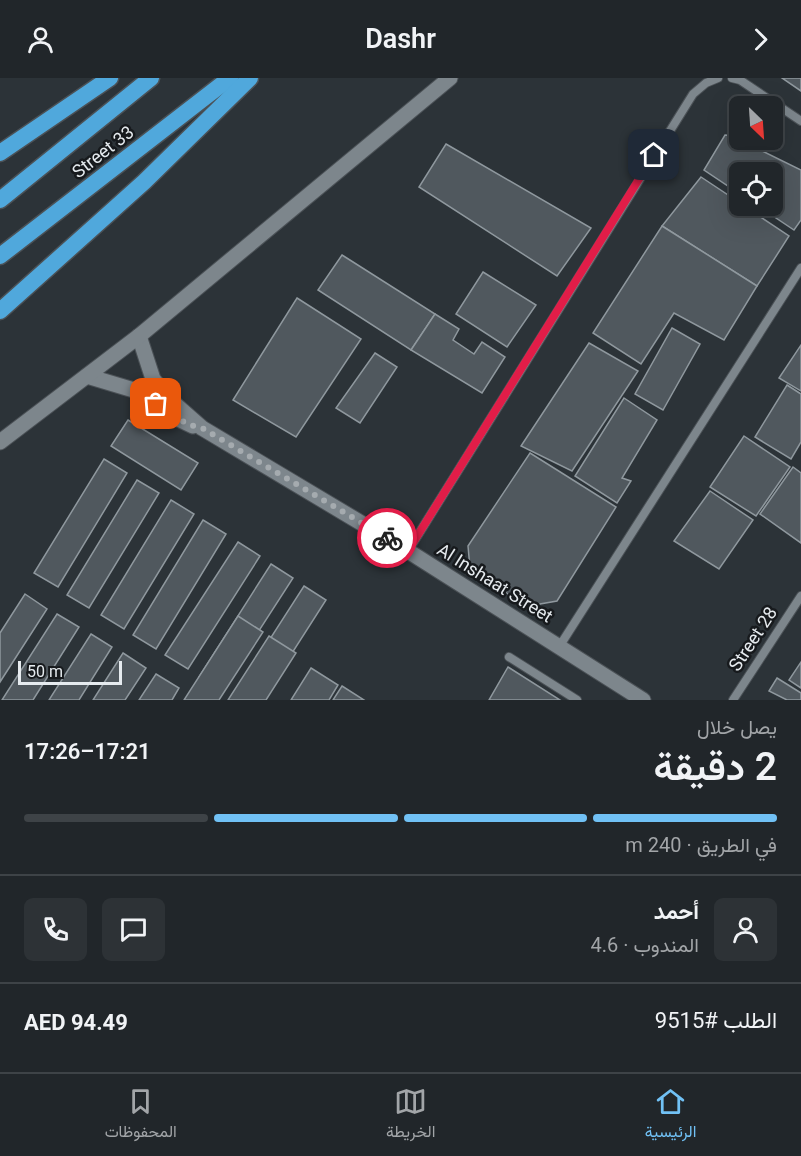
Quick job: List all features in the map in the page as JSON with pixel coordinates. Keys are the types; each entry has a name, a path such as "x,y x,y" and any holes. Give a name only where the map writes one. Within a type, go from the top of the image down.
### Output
{"highway":[{"path":"0,153 110,78"},
{"name":"Street 33","path":"0,200 151,78"},
{"name":"Street 33","path":"0,256 230,78"},
{"path":"0,311 129,196 250,78"}],"street":[{"path":"0,441 140,336 450,78"},
{"name":"Al Inshaat Street","path":"140,336 153,379 169,399 202,428"},
{"name":"Al Inshaat Street","path":"87,376 137,391 174,417 202,428 408,551 643,700"}],"lane":[{"path":"408,551 693,94 706,83 718,78"},
{"path":"732,78 740,80 801,121"},
{"path":"559,647 801,268"},
{"name":"Street 28","path":"733,700 801,596"},
{"path":"509,657 577,700"}],"building":[{"path":"782,78 801,78 801,91"},
{"path":"725,135 729,135 729,150 760,150 801,170 801,220 794,230 773,216 783,216 783,162 729,162 729,187 704,170"},
{"path":"446,144 591,228 557,276 419,187"},
{"path":"701,177 729,196 729,216 759,216 789,236 757,286 662,226"},
{"path":"662,226 757,286 724,340 674,313 641,364 593,333"},
{"path":"342,255 435,314 411,350 318,290"},
{"path":"483,272 536,305 507,347 456,314"},
{"path":"297,298 361,339 296,437 233,400"},
{"path":"435,314 459,329 453,340 474,354 482,342 505,357 482,393 411,350"},
{"path":"672,328 700,344 663,410 635,394"},
{"path":"589,343 638,371 572,471 521,446"},
{"path":"801,345 801,391 779,378"},
{"path":"375,353 397,367 360,423 336,408"},
{"path":"787,385 801,394 801,442 791,459 755,437"},
{"path":"624,398 657,420 622,478 631,481 617,503 575,476"},
{"path":"128,420 198,463 181,490 111,446"},
{"path":"744,436 790,467 756,516 710,487"},
{"path":"530,453 616,507 557,601 540,604 533,611 470,568 468,546"},
{"path":"104,459 127,473 58,587 34,573"},
{"path":"793,467 801,473 801,543 760,514"},
{"path":"137,480 159,493 89,608 67,595"},
{"path":"710,491 753,520 719,569 674,541"},
{"path":"171,500 194,514 124,629 101,615"},
{"path":"203,520 226,534 156,649 133,635"},
{"path":"238,542 260,556 188,669 165,655"},
{"path":"271,564 293,578 220,691 199,677"},
{"path":"304,586 326,600 262,700 232,698"},
{"path":"25,594 47,609 0,682 0,633"},
{"path":"57,614 79,627 33,700 2,700"},
{"path":"238,616 263,632 219,700 184,700"},
{"path":"91,634 112,647 79,700 49,700"},
{"path":"269,636 296,653 266,700 228,700"},
{"path":"123,653 146,668 125,700 93,700"},
{"path":"801,662 801,688 789,680"},
{"path":"508,667 560,700 489,700"},
{"path":"311,668 338,685 329,700 291,700"},
{"path":"156,674 179,688 172,700 139,700"},
{"path":"777,678 801,693 801,700 787,700 769,691"},
{"path":"342,686 364,700 333,700"}],"way so far":[{"path":"156,404 187,424 202,428 387,538"}],"route":[{"path":"387,538 408,551 654,155"}]}
